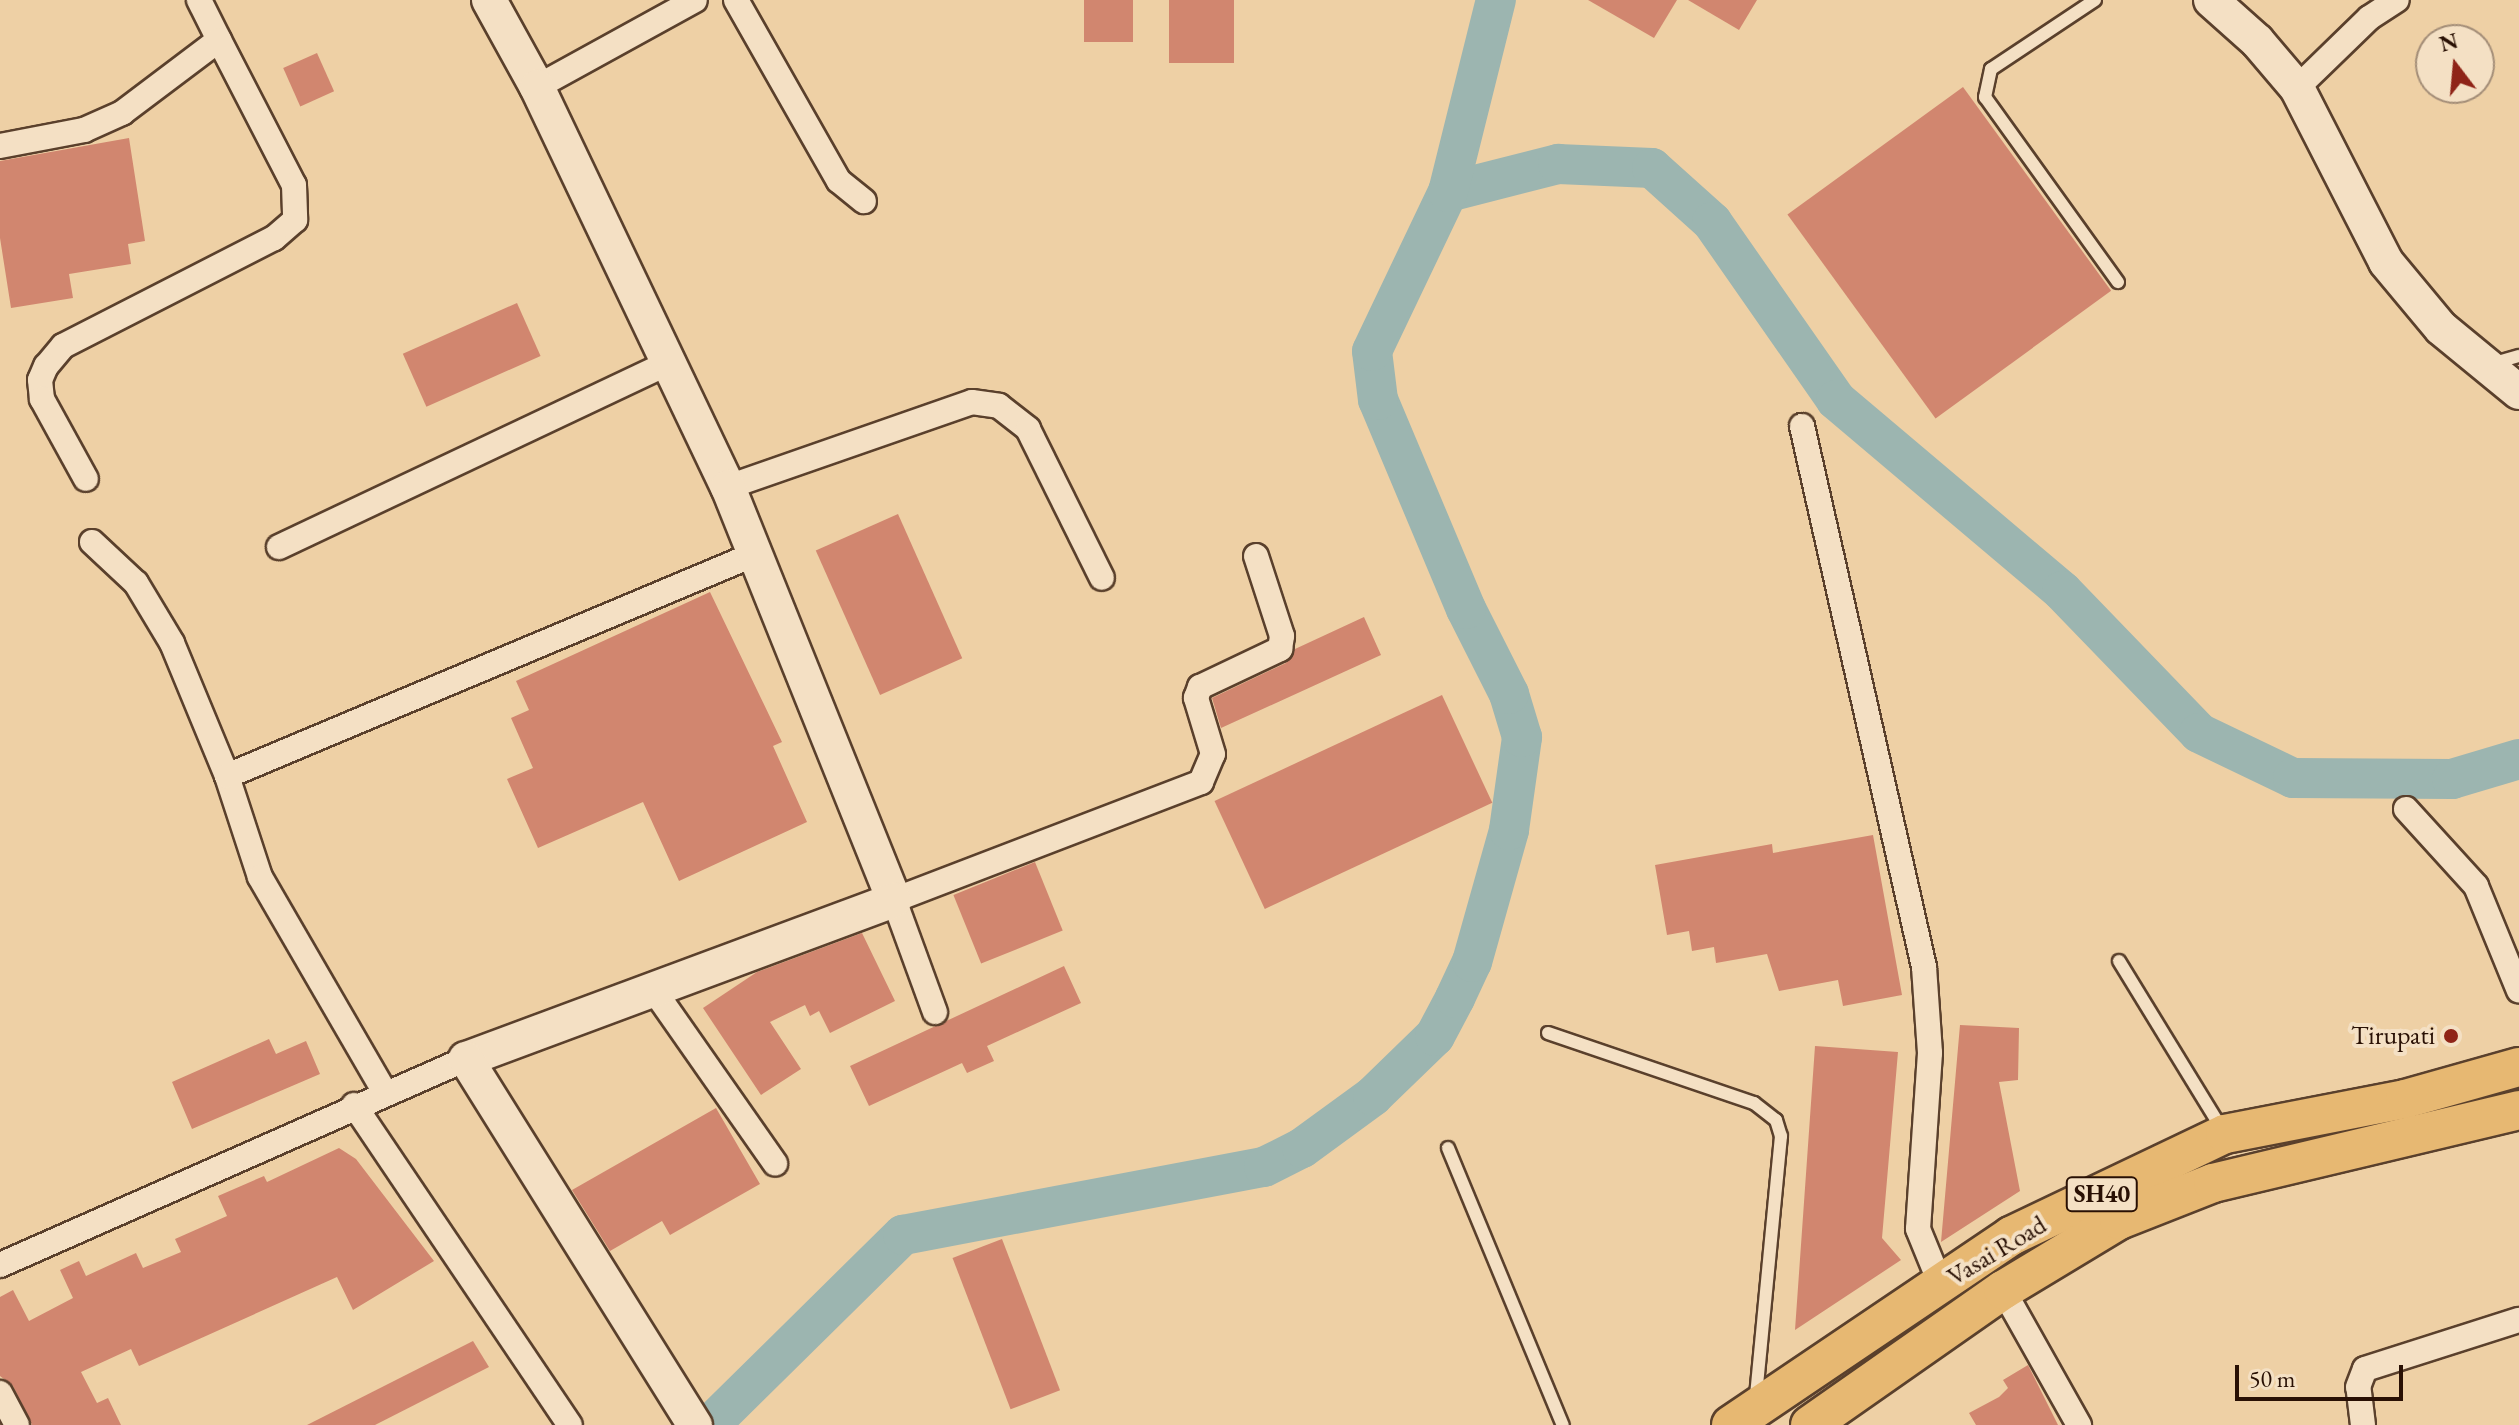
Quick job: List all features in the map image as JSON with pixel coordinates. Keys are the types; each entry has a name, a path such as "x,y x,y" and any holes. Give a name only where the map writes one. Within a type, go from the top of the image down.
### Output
{"main road":[{"name":"Vasai Road","path":"1743,1415 2011,1236 2225,1134 2405,1099 2519,1067"},
{"name":"Vasai Road","path":"1810,1425 2003,1290 2119,1220 2213,1183 2517,1120"}],"street":[{"path":"86,479 42,399 40,380 54,356 63,346 274,238 295,220 294,185 199,0"},
{"path":"489,0 537,87 728,487 894,900 935,1012"},
{"path":"537,87 695,0"},
{"path":"736,0 839,181 864,201"},
{"path":"2211,0 2257,41 2297,88 2386,262 2441,328 2483,367 2519,392"},
{"path":"2297,88 2369,18 2397,0"},
{"path":"0,146 84,130 122,113 219,40"},
{"path":"279,547 669,363"},
{"path":"728,487 972,402 999,406 1028,429 1102,578"},
{"path":"1802,426 1924,967 1930,1053 1918,1229 1941,1285"},
{"path":"92,542 136,583 172,643 227,776 260,877 384,1091"},
{"path":"227,776 755,554"},
{"path":"0,1265 384,1091 1201,782 1213,754 1196,698 1200,687 1280,649 1282,636 1256,556"},
{"path":"2406,809 2476,886 2497,928 2519,991"},
{"path":"653,989 775,1163"},
{"path":"466,1059 695,1425"},
{"path":"354,1105 570,1425"},
{"path":"2003,1290 2079,1425"},
{"path":"2363,1425 2358,1387 2365,1369 2519,1320"},
{"path":"0,1393 17,1425"}],"lane":[{"path":"2095,0 1991,69 1985,97 2118,282"},
{"path":"2483,367 2519,356"},
{"path":"2119,961 2225,1134"},
{"path":"1548,1033 1754,1103 1776,1120 1781,1136 1743,1415"},
{"path":"1448,1148 1563,1425"}],"building":[{"path":"1084,0 1133,0 1133,42 1084,42"},
{"path":"1169,0 1234,0 1234,63 1169,63"},
{"path":"1588,0 1677,0 1654,38"},
{"path":"1688,0 1757,0 1739,30"},
{"path":"317,53 334,91 300,106 283,68"},
{"path":"1963,87 2111,291 1936,418 1787,215"},
{"path":"129,138 145,241 128,244 131,264 69,274 73,298 11,308 0,238 0,161"},
{"path":"517,303 541,356 426,407 403,354"},
{"path":"898,514 962,658 880,695 816,551"},
{"path":"710,592 782,742 773,746 807,822 679,881 643,802 538,848 507,779 533,768 511,718 529,710 516,681"},
{"path":"1364,617 1381,655 1221,728 1212,698 1286,663 1295,649"},
{"path":"1442,695 1492,803 1265,909 1215,801"},
{"path":"1873,835 1902,995 1843,1006 1838,980 1779,991 1767,954 1716,963 1714,947 1692,951 1689,931 1667,935 1655,865 1772,844 1773,853"},
{"path":"1035,862 1063,931 981,964 953,895"},
{"path":"862,933 895,1001 830,1033 819,1011 810,1016 805,1005 770,1022 801,1069 761,1095 703,1008 757,972"},
{"path":"1064,966 1081,1003 987,1046 994,1061 967,1073 962,1063 869,1106 850,1066"},
{"path":"1960,1025 2019,1028 2018,1080 1999,1082 2020,1191 1941,1242"},
{"path":"269,1039 276,1054 306,1041 320,1074 192,1129 172,1082"},
{"path":"1815,1046 1898,1052 1882,1238 1901,1260 1795,1330"},
{"path":"716,1108 760,1184 670,1235 662,1221 610,1251 572,1190"},
{"path":"339,1148 356,1159 434,1261 353,1310 337,1277 139,1366 131,1349 81,1372 97,1403 108,1398 121,1425 32,1425 13,1386 0,1376 0,1297 13,1290 29,1321 73,1298 60,1270 79,1261 86,1276 136,1253 143,1268 181,1252 175,1239 227,1216 218,1196 264,1176 267,1182"},
{"path":"1002,1239 1060,1390 1011,1409 953,1258"},
{"path":"473,1341 489,1367 375,1425 307,1425"},
{"path":"2028,1365 2058,1425 1976,1425 1969,1413 1999,1397 2008,1388 2003,1380"}],"waterway":[{"path":"710,1425 903,1235 1264,1167 1302,1148 1373,1096 1435,1036 1472,962 1509,830 1522,737 1509,694 1466,609 1378,400 1372,351 1448,192 1496,0"},
{"path":"1448,192 1558,164 1652,168 1712,222 1836,400 2062,591 2199,733 2293,778 2452,779 2519,759"}],"place":[{"name":"Tirupati","path":"2451,1036"}]}
